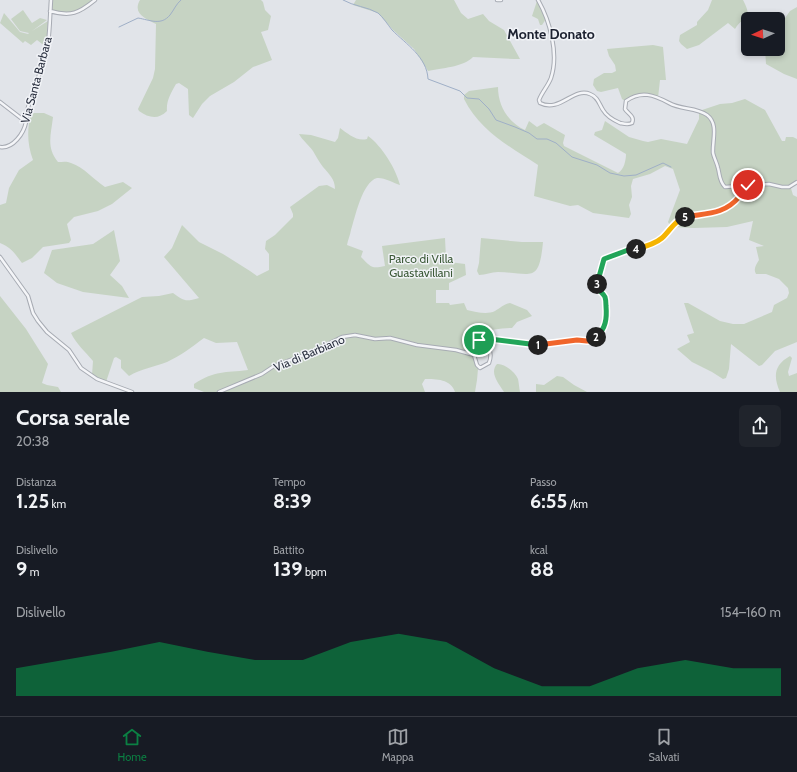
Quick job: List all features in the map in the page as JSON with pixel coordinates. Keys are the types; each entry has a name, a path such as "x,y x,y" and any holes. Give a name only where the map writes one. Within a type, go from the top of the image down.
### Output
{"street":[{"name":"Via Santa Barbara","path":"0,147 6,148 11,145 16,140 26,122 28,108 36,86 47,44 51,0"},
{"path":"50,11 63,14 72,14 95,0"},
{"path":"538,0 548,20 550,28 553,65 551,77 546,89 540,96 540,103 556,105 578,94 588,93 594,96 607,116 626,125 632,123 633,120 632,115 625,109 626,101 632,96 653,95 678,107 702,112 708,116 714,126 713,155 718,168 721,183 725,187 769,184 789,187 797,182"},
{"path":"0,102 26,122"},
{"name":"Via di Barbiano","path":"219,392 243,382 274,366 312,352 342,337 355,335 374,339 390,338 417,345 456,350 474,355 477,366 480,368 489,363 491,355 488,346 477,342 481,338 532,345 577,340 593,340 600,334 607,320 606,299 604,294 597,287 603,264 602,260 628,250 650,245 661,239 679,219 726,209 736,202 748,185"},
{"path":"0,257 28,296 33,313 38,322 68,350 81,368 97,378 132,392"}],"green space":[{"path":"52,0 93,0 83,7 69,13 64,13 52,10"},
{"path":"140,0 261,0 265,10 271,16 268,30 261,32 272,60 253,67 234,82 210,96 202,104 193,118 189,115 188,89 179,83 176,84 169,97 167,111 164,114 157,117 146,115 138,109 153,78 155,69 156,24 144,18 139,12 138,5"},
{"path":"356,0 454,0 461,13 468,19 483,14 489,21 504,30 520,59 473,57 464,63 452,67 428,71 414,49 393,30 378,13 353,5"},
{"path":"712,0 743,0 748,11 741,12 741,22 735,29 728,23 699,45 687,49 679,41 680,35 697,25 697,22 708,10"},
{"path":"537,1 546,19 542,25 540,25 538,19 532,16"},
{"path":"797,7 797,79 766,64 765,56 785,56 785,18 790,11"},
{"path":"23,10 32,23 40,18 47,20 32,31 48,21 46,47 37,40 31,45 25,41 23,43 0,23 4,13 20,32 28,34 29,33 20,31 11,19"},
{"path":"653,45 663,47 666,80 660,80 658,98 641,96 633,97 625,101 622,99 618,88 601,92 597,91 593,85 594,79 604,73 612,73 616,71 615,65 609,56 607,49"},
{"path":"498,87 498,94 505,113 519,127 525,130 529,121 537,127 544,123 565,135 563,143 564,146 618,173 623,167 626,154 594,135 595,132 602,130 605,121 629,137 643,141 648,142 661,139 687,144 699,119 699,111 720,104 732,103 745,99 765,110 782,141 785,141 786,137 793,137 797,139 797,182 790,185 793,195 797,197 797,342 775,351 762,365 759,366 731,344 729,369 726,378 723,379 692,362 677,349 690,342 687,335 694,333 684,303 688,303 720,321 733,324 744,324 772,312 774,305 787,298 789,293 788,288 779,279 766,274 756,274 755,272 755,267 759,260 756,247 764,246 749,240 753,221 727,227 671,227 668,222 680,190 673,169 665,166 650,174 633,179 631,186 632,197 629,205 631,214 629,218 593,213 578,205 570,206 534,196 538,165 496,137 487,129 478,120 464,99 464,95 469,91"},
{"path":"31,113 44,113 53,117 50,141 52,151 58,162 68,162 76,165 105,187 123,182 132,188 112,204 98,211 74,217 67,224 71,240 69,243 43,247 32,258 22,263 10,249 0,243 0,205 6,203 9,188 19,170 33,160 28,136"},
{"name":"Parco di Villa Guastavillani","path":"340,128 356,138 363,140 367,139 368,136 373,140 388,158 400,185 385,179 377,178 367,186 360,201 347,245 363,251 361,257 369,265 377,267 385,266 382,246 445,238 446,258 449,262 465,264 466,275 449,283 449,290 436,290 436,303 449,303 450,305 464,303 467,310 485,313 495,311 510,303 527,310 532,316 517,322 512,328 479,331 478,337 481,346 476,349 478,369 475,392 455,392 447,382 425,379 422,384 425,392 204,392 194,388 194,384 214,374 248,370 237,342 216,343 204,338 172,360 129,376 121,368 121,360 116,357 114,358 106,382 92,375 93,361 78,344 71,333 142,297 173,293 185,300 199,298 164,257 172,248 182,225 199,242 223,254 257,276 269,270 269,254 265,249 266,241 275,235 293,217 290,207 319,186 327,185 335,189 334,182 331,177 299,134 311,135 335,142 338,138"},
{"path":"114,230 120,261 110,275 122,286 129,298 83,292 57,283 44,273 52,250 93,244"},
{"path":"481,238 522,242 543,242 539,265 532,273 526,274 493,272 479,275 477,271"},
{"path":"0,296 26,329 48,364 42,383 58,387 61,392 0,392"},
{"path":"790,356 792,358 788,372 789,376 797,373 797,392 780,392 776,381 776,371 781,363"},
{"path":"497,364 506,366 514,374 518,379 520,392 504,392 494,375"},
{"path":"557,376 563,377 587,392 536,392 536,384 544,385"}],"waterway":[{"path":"119,27 138,18 155,21 163,20 170,15 181,0"},
{"path":"343,0 378,13 392,30 420,58 427,71 428,79 460,91 467,98 479,99 489,109 496,120 529,133 537,139 547,139 556,143 572,157 597,165 610,173 624,176 636,175 663,163 671,167"}],"district":[{"name":"Monte Donato","path":"551,34"}],"route":[{"path":"479,340 482,338 532,345 577,340 593,340 600,334 607,320 606,299 604,294 598,290 597,287 603,264 602,260 628,250 650,245 661,239 679,219 726,209 736,202 748,185"}]}
